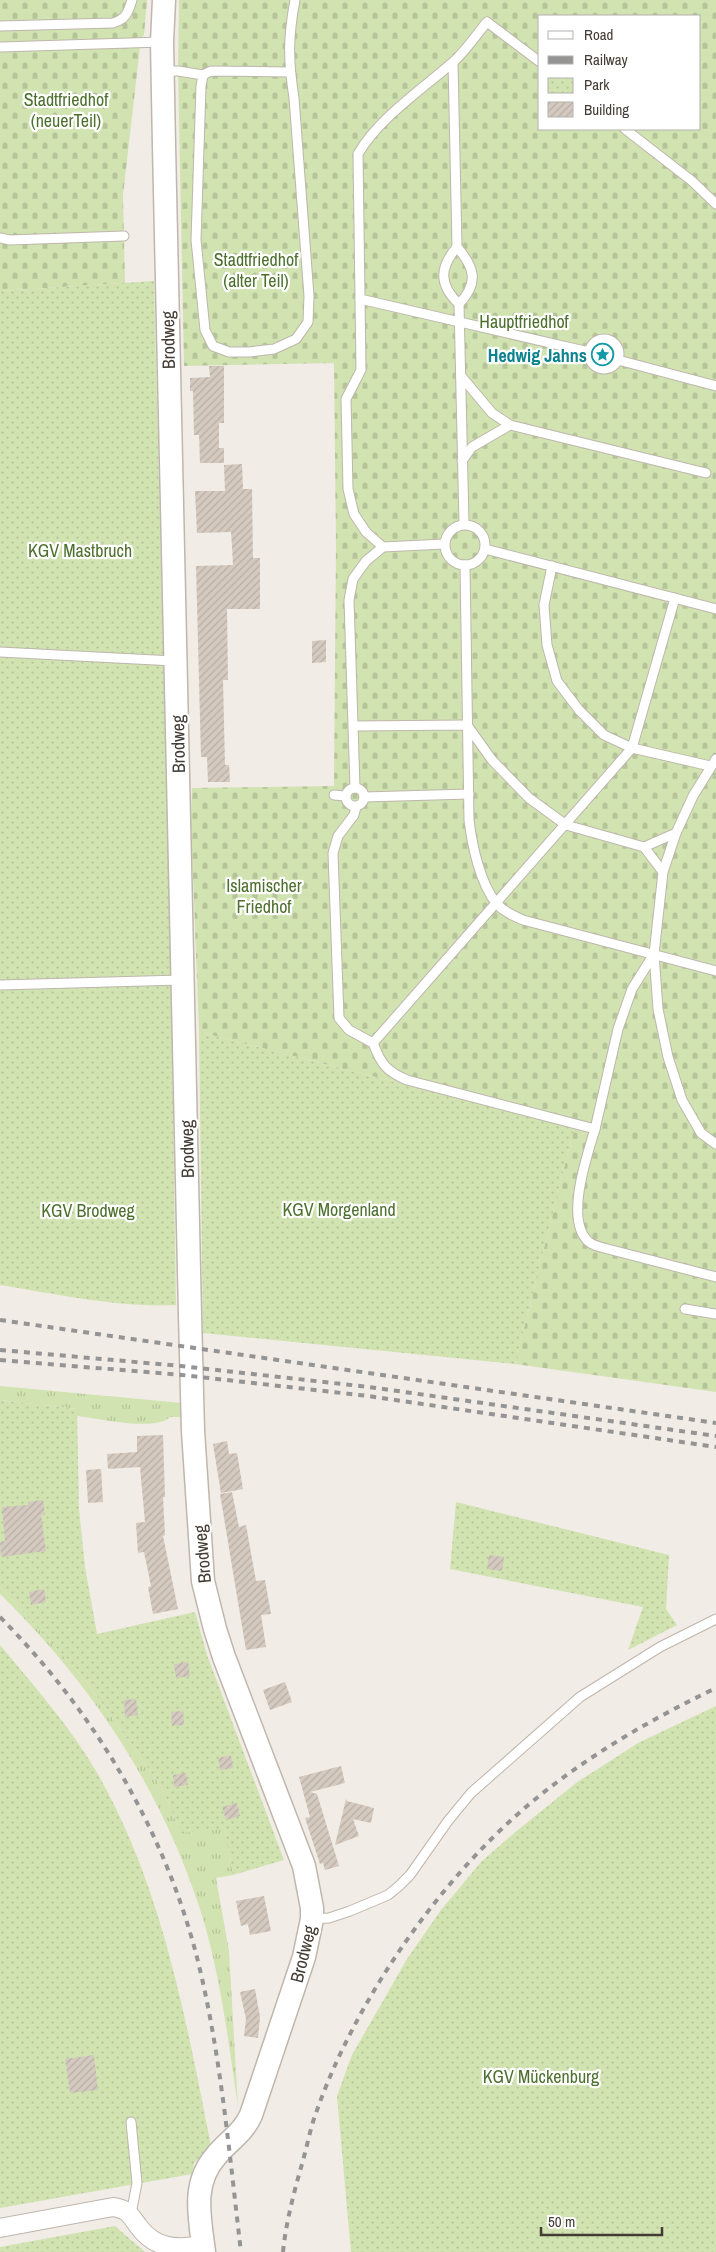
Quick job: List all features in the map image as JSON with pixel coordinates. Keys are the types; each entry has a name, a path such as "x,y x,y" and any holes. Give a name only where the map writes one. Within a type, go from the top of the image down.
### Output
{"street":[{"name":"Brodweg","path":"164,0 162,42 193,1431 203,1581 224,1657 304,1866 311,1899 312,1919 304,1957 251,2115 239,2134 216,2154 199,2186 204,2248"},
{"path":"0,2228 107,2208 124,2209 131,2214 149,2238 160,2244 169,2248 204,2248"}],"lane":[{"path":"0,26 113,23 123,20 132,0"},
{"path":"203,76 200,95 196,240 205,330 214,346 229,352 274,349 296,339 308,322 309,296 294,98 290,72 289,35 295,0"},
{"path":"383,547 366,532 354,514 348,489 346,399 361,370 358,154 367,138 440,72 453,63 487,22 538,60"},
{"path":"0,47 162,42"},
{"path":"453,63 457,247 466,258 472,270 473,283 469,294 459,304 464,524"},
{"path":"163,71 178,71 203,76 211,71 290,72"},
{"path":"627,130 692,181 716,204"},
{"path":"0,238 10,240 124,236"},
{"path":"457,247 448,257 443,271 444,284 449,294 459,304"},
{"path":"360,299 589,352"},
{"path":"606,338 617,345 619,350 618,360 611,367 600,368 592,362 589,352 595,341 606,338"},
{"path":"618,360 716,386"},
{"path":"461,376 492,413 510,425 706,473"},
{"path":"462,461 472,447 510,425"},
{"path":"464,524 476,528 484,538 485,549 481,557 474,563 465,565 455,563 446,554 444,544 447,534 454,527 464,524"},
{"path":"355,788 355,726 349,600 353,579 366,561 383,547 444,544"},
{"path":"485,549 716,609"},
{"path":"465,565 469,794 472,846 482,877 496,903 508,913 523,920 716,971"},
{"path":"552,566 544,605 547,645 557,681 580,710 604,735 632,748 713,763 693,796 676,833 663,872 654,954 658,1009 668,1057 682,1100 701,1134 716,1144"},
{"path":"373,1042 632,748 675,598"},
{"path":"0,652 176,662"},
{"path":"355,726 468,725"},
{"path":"468,725 492,760 529,798 566,825 644,847 663,872"},
{"path":"355,788 347,792 345,796 346,802 350,806 356,807"},
{"path":"355,788 363,793 363,802 356,807 354,815 338,836 333,853 339,1018 349,1030 373,1042 379,1059 390,1072 407,1080 595,1129"},
{"path":"364,797 469,794"},
{"path":"334,795 345,796"},
{"path":"644,847 676,833"},
{"path":"654,954 632,989 618,1029 578,1197 577,1212 580,1230 590,1243 604,1248 716,1277"},
{"path":"0,985 184,980"},
{"path":"685,1309 716,1314"},
{"path":"312,1919 329,1918 350,1912 394,1890 410,1875 448,1821 472,1793 580,1697 660,1647 716,1619"},
{"path":"131,2122 137,2183 131,2214"}],"green space":[{"name":"Stadtfriedhof (neuerTeil)","path":"0,0 147,0 123,195 125,283 0,291"},
{"name":"Hauptfriedhof","path":"179,0 716,0 716,1392 515,1364 574,1128 199,1032 191,824 192,788 334,786 336,546 334,363 184,366 178,71"},
{"name":"KGV Brodweg","path":"154,281 171,975 176,1305 88,1300 0,1285 0,291"},
{"name":"KGV Morgenland","path":"199,1032 574,1128 515,1364 203,1333"},
{"path":"0,1386 182,1403 183,1417 170,1417 163,1421 139,1424 77,1416 77,1409 0,1400"},
{"path":"0,1400 77,1409 79,1509 85,1567 97,1634 195,1612 207,1655 284,1860 233,1875 225,1829 181,1833 162,1788 86,1681 0,1587"},
{"path":"456,1502 669,1555 666,1609 677,1625 628,1650 643,1607 450,1569"},
{"path":"0,1587 86,1681 162,1788 181,1832 225,1828 233,1875 216,1878 229,1951 238,2107 218,1979 206,1928 182,1859 163,1817 142,1776 92,1699 33,1628 0,1594"},
{"path":"0,1645 51,1706 86,1754 119,1815 138,1860 155,1906 169,1954 192,2050 211,2146 194,2163 192,2174 0,2208"},
{"name":"KGV Mückenburg","path":"716,1706 716,2252 351,2252 337,2096 352,2055 407,1959 441,1910 481,1862 513,1834 576,1783 638,1743"},
{"path":"115,2226 145,2252 0,2252 0,2247"}],"building":[{"path":"209,366 224,366 224,423 219,423 219,448 224,448 224,463 200,463 199,435 194,435 193,391 190,391 190,378 210,377"},
{"path":"242,464 243,489 252,489 253,558 260,558 260,609 227,609 228,680 223,680 225,765 229,765 230,782 208,782 207,757 201,757 196,566 233,565 231,532 197,533 195,491 225,491 224,465"},
{"path":"326,640 326,662 312,663 312,641"},
{"path":"163,1435 165,1535 163,1536 178,1609 153,1614 148,1587 151,1586 144,1552 138,1553 136,1523 145,1522 140,1467 108,1469 107,1454 137,1452 137,1436"},
{"path":"227,1441 229,1454 237,1453 243,1489 221,1493 213,1444"},
{"path":"101,1469 103,1502 88,1503 86,1470"},
{"path":"232,1492 239,1527 246,1525 256,1581 265,1580 271,1614 261,1615 266,1647 246,1650 220,1494"},
{"path":"43,1500 45,1515 41,1515 46,1551 1,1557 0,1542 5,1541 2,1507 28,1505 28,1502"},
{"path":"489,1555 504,1557 502,1571 487,1569"},
{"path":"44,1589 46,1602 31,1605 29,1592"},
{"path":"188,1662 190,1676 176,1678 174,1664"},
{"path":"285,1682 292,1702 270,1710 263,1690"},
{"path":"136,1699 138,1715 125,1717 124,1700"},
{"path":"183,1711 184,1725 172,1726 171,1712"},
{"path":"231,1755 233,1768 220,1770 218,1758"},
{"path":"341,1766 345,1783 310,1792 317,1794 339,1866 325,1870 323,1863 320,1864 305,1818 310,1817 299,1777"},
{"path":"186,1773 188,1785 174,1787 173,1775"},
{"path":"346,1799 347,1801 374,1808 371,1823 353,1819 359,1836 335,1845"},
{"path":"237,1803 240,1816 226,1820 222,1807"},
{"path":"264,1896 271,1931 250,1935 248,1924 241,1926 236,1901"},
{"path":"255,1989 260,2017 258,2038 244,2036 246,2019 240,1992"},
{"path":"94,2055 98,2090 70,2093 65,2059"}],"railway":[{"path":"0,1320 716,1423"},
{"path":"0,1350 181,1366 369,1387 716,1436"},
{"path":"0,1360 182,1375 368,1396 716,1447"},
{"path":"0,1617 33,1652 92,1728 118,1769 162,1854 194,1946 211,2021 223,2098 241,2252"},
{"path":"283,2252 291,2207 312,2125 334,2068 356,2023 381,1979 410,1935 476,1855 511,1820 548,1789 588,1760 629,1734 716,1688"}],"place":[{"name":"Hedwig Jahns","path":"603,355"}],"park label":[{"name":"Stadtfriedhof (alter Teil)","path":"256,269"},
{"name":"KGV Mastbruch","path":"80,550"},
{"name":"Islamischer Friedhof","path":"264,895"}]}
